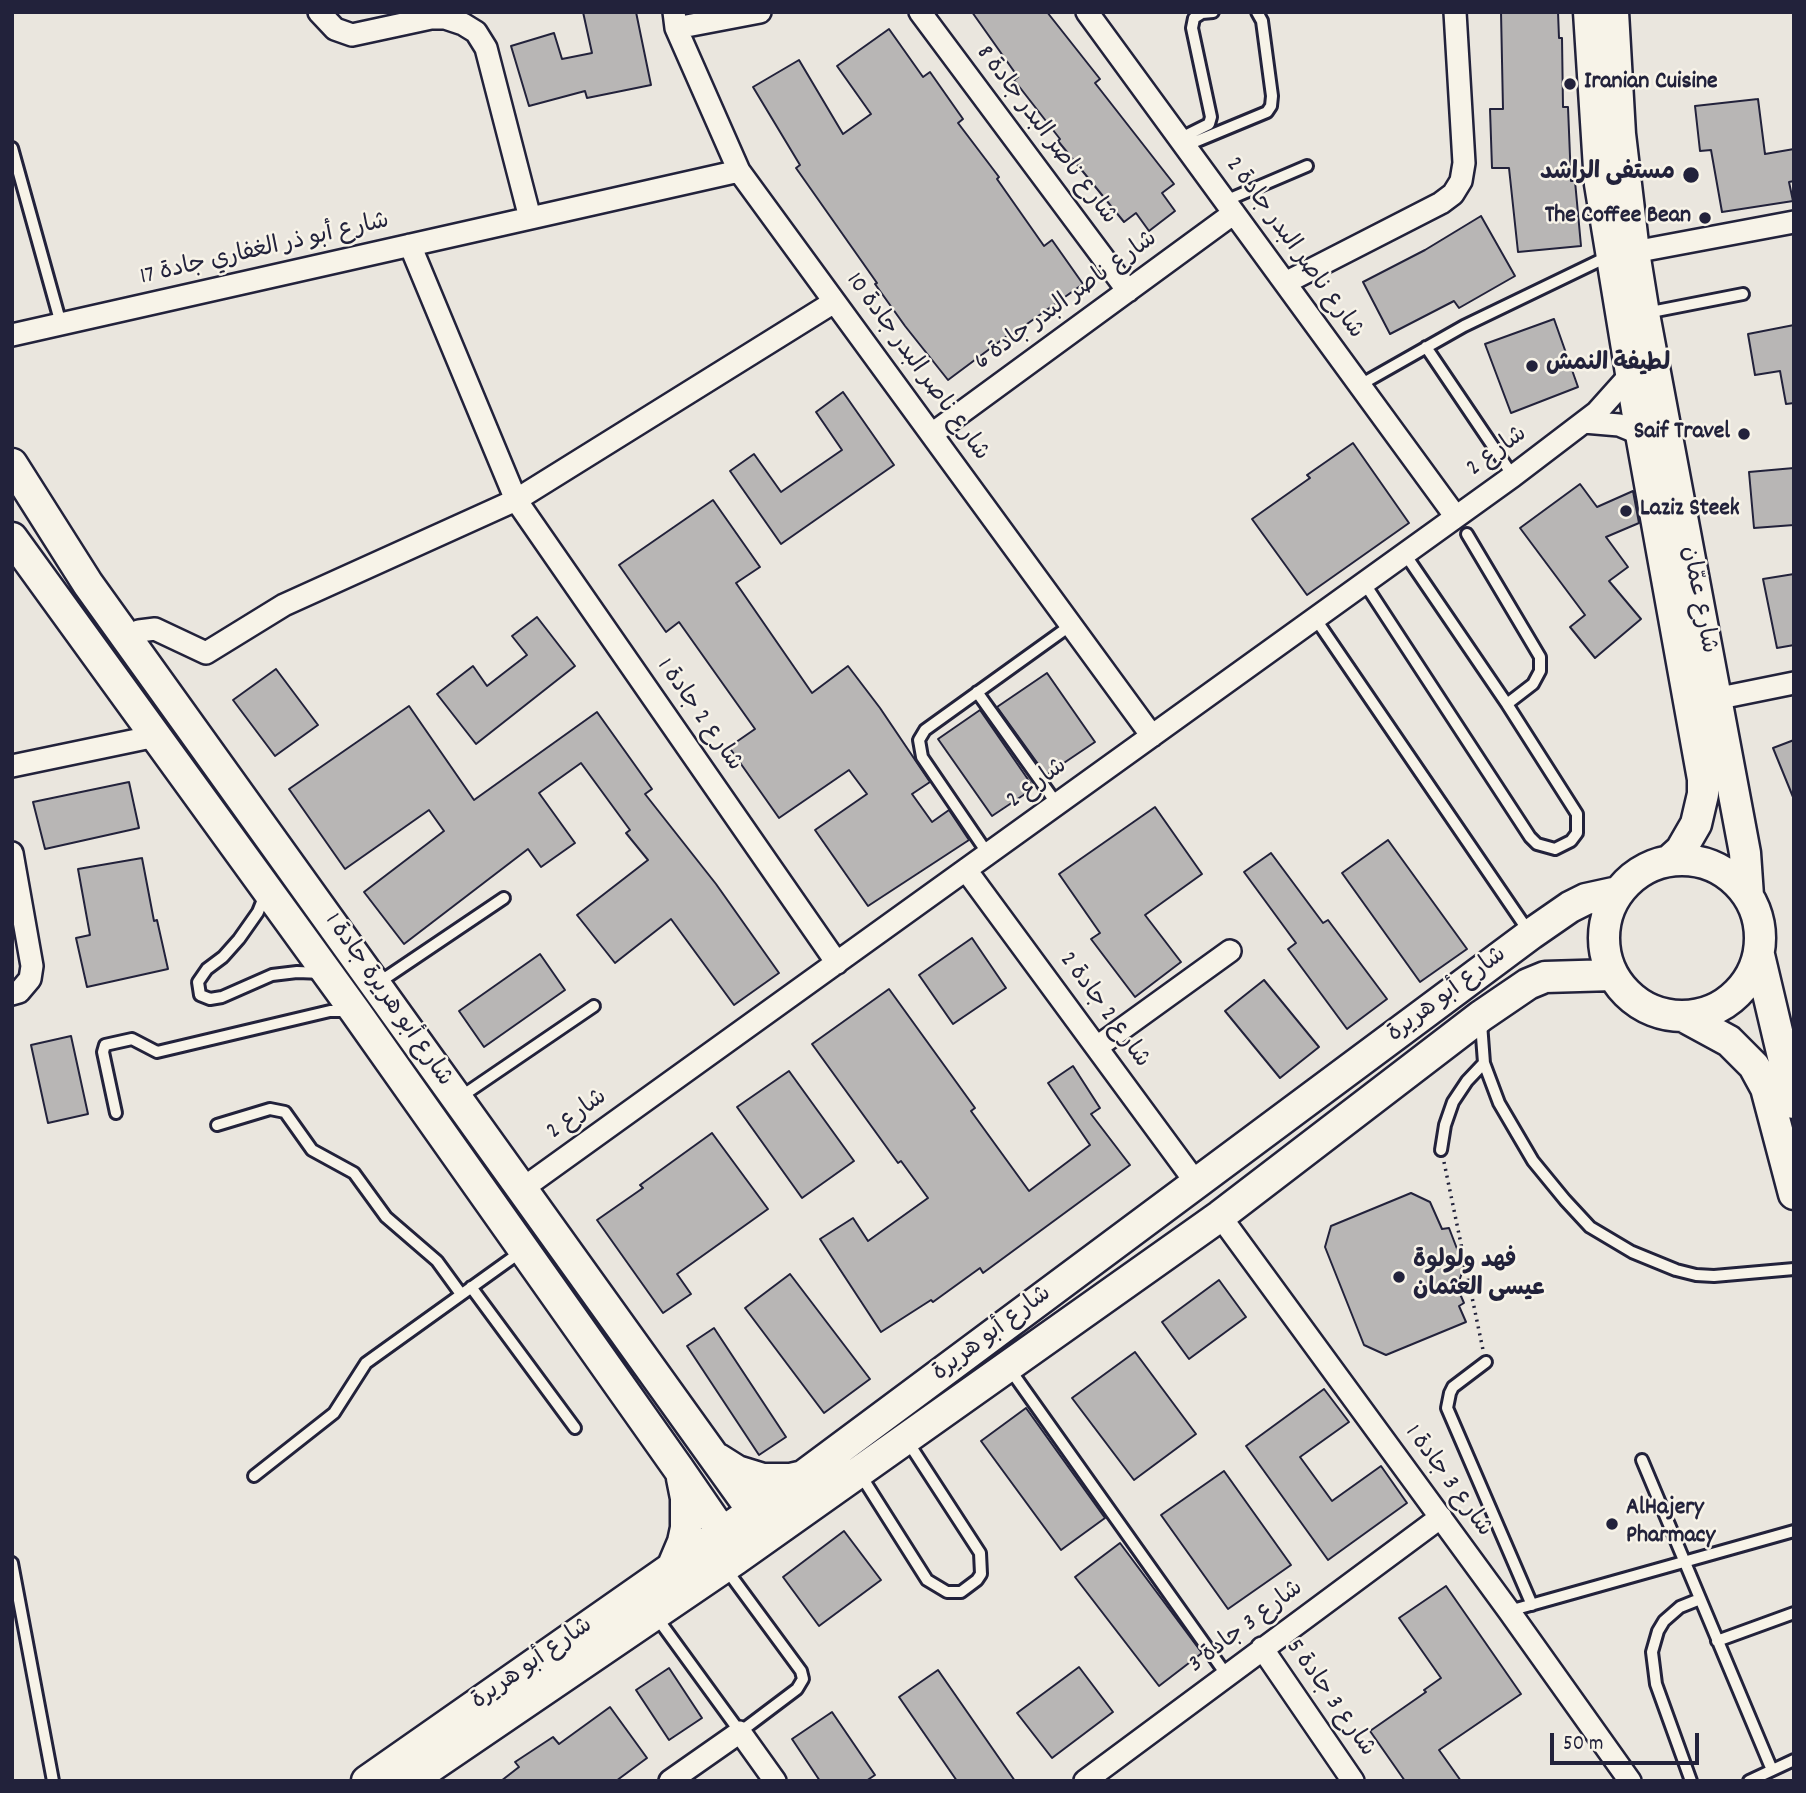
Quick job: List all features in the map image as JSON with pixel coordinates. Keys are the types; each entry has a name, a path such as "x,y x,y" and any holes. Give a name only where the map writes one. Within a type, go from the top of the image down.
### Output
{"street":[{"path":"319,12 335,29 352,35 431,18 445,18 463,24 476,33 486,48 530,218"},
{"path":"675,20 760,12"},
{"name":"شارع ناصر البدر جادة 8","path":"920,12 1128,291"},
{"name":"شارع ناصر البدر جادة 2","path":"1087,12 1461,526"},
{"path":"1285,284 1441,203 1453,194 1461,181 1464,163 1455,12"},
{"name":"شارع عمّان","path":"1589,12 1600,184 1644,314 1745,853 1748,896"},
{"name":"شارع عمّان","path":"1613,12 1631,374 1703,779 1703,794 1696,824 1681,850 1670,860"},
{"name":"شارع ناصر البدر جادة 10","path":"675,20 739,171 1152,736"},
{"name":"شارع أبو ذر الغفاري جادة 17","path":"12,335 739,171"},
{"name":"شارع ناصر البدر جادة 6","path":"932,434 1128,291 1229,207"},
{"path":"1623,253 1794,222"},
{"name":"شارع 2 جادة 1","path":"410,245 516,500 837,963"},
{"path":"129,640 139,631 155,629 206,653 284,605 516,500 834,302"},
{"name":"شارع 2","path":"522,1189 1405,554 1461,526 1513,476 1609,400 1631,374"},
{"path":"1584,422 1619,425 1642,434"},
{"name":"شارع أبو هريرة جادة 1","path":"12,464 88,584 761,1523"},
{"name":"شارع أبو هريرة جادة 1","path":"12,538 355,1011 723,1532 730,1563"},
{"path":"1715,699 1794,683"},
{"path":"12,766 156,736"},
{"path":"12,853 32,966 30,979 19,992 12,994"},
{"path":"1793,1094 1759,955 1757,914 1748,896 1737,882 1706,863 1670,860 1641,871 1618,892 1605,924 1604,942 1613,975 1623,989 1650,1009 1683,1016 1729,1041 1754,1066 1766,1088 1794,1194"},
{"name":"شارع 2 جادة 2","path":"966,870 1197,1185"},
{"name":"شارع أبو هريرة","path":"410,1781 730,1563 803,1476 1531,934 1586,899 1618,892"},
{"path":"1097,1048 1230,951"},
{"path":"1683,1016 1701,1014 1732,998 1744,986 1759,955"},
{"name":"شارع أبو هريرة","path":"367,1781 723,1532 761,1523 858,1472 1220,1216 1481,1016 1528,984 1545,977 1613,975"},
{"name":"شارع 3 جادة 1","path":"1220,1216 1510,1611 1630,1781"},
{"path":"714,1456 737,1471 763,1479 803,1476"},
{"path":"672,1568 683,1542 687,1513 678,1468"},
{"name":"شارع 3 جادة 3","path":"1085,1781 1441,1517"},
{"name":"شارع 3 جادة 5","path":"1262,1648 1353,1781"},
{"path":"670,1781 740,1732 775,1781"}],"lane":[{"path":"1182,142 1209,124 1211,117 1192,27 1194,18 1202,13 1213,12"},
{"path":"1182,142 1267,112 1271,106 1262,21 1257,12"},
{"path":"12,148 61,324"},
{"path":"1229,207 1307,166"},
{"path":"1360,385 1426,347 1623,253"},
{"path":"1644,314 1743,293"},
{"path":"1426,347 1513,476"},
{"path":"1461,526 1540,657 1540,671 1533,684 1507,704"},
{"path":"1365,584 1530,836 1545,848 1564,846 1577,833 1577,814 1507,704 1405,554"},
{"path":"1315,618 1531,934"},
{"path":"988,854 922,757 919,746 925,730 1071,625"},
{"path":"977,692 1057,804"},
{"path":"267,890 258,912 239,939 223,957 207,969 198,982 200,995 210,999 222,997 272,975 296,972 328,974"},
{"path":"376,984 504,898"},
{"path":"457,1099 594,1006"},
{"path":"116,1113 103,1052 105,1045 132,1039 157,1052 330,1011 355,1011"},
{"path":"1481,1016 1484,1063 1499,1103 1533,1161 1590,1227 1632,1252 1696,1275 1794,1269"},
{"path":"1441,1150 1444,1125 1453,1102 1467,1081 1484,1063"},
{"path":"217,1125 270,1109 285,1112 312,1150 354,1173 386,1217 432,1255 466,1291 575,1428"},
{"path":"254,1476 334,1413 366,1363 524,1250"},
{"path":"1486,1362 1453,1387 1447,1408 1532,1605"},
{"path":"1009,1367 1228,1677"},
{"path":"858,1472 927,1580 947,1592 961,1592 981,1574 980,1553 906,1438"},
{"path":"1642,1460 1772,1770"},
{"path":"1510,1611 1794,1531"},
{"path":"12,1563 53,1781"},
{"path":"654,1614 740,1732 797,1689 803,1679 801,1671 730,1563"},
{"path":"1691,1781 1656,1684 1652,1652 1654,1641 1664,1621 1680,1607 1700,1599"},
{"path":"1717,1641 1794,1613"},
{"path":"1749,1781 1794,1760"}],"path":[{"path":"1441,1150 1486,1362"}],"building":[{"path":"583,12 636,12 651,85 587,98 585,91 529,106 511,46 554,33 562,59 592,53"},
{"path":"972,12 1047,12 1100,79 1095,83 1174,184 1162,193 1175,211 1149,231 1136,213 1124,222 1058,141 1060,139 1014,80 1018,77"},
{"path":"1501,12 1558,12 1559,38 1562,38 1563,107 1568,107 1571,181 1575,181 1581,246 1518,252 1509,168 1492,168 1490,109 1503,109"},
{"path":"889,29 923,77 930,72 963,119 958,123 999,177 997,179 1044,246 1052,240 1083,284 948,380 905,326 796,168 800,165 753,87 799,60 843,134 871,114 837,66"},
{"path":"1758,99 1765,154 1794,149 1794,181 1789,182 1793,201 1722,212 1711,150 1700,151 1695,106"},
{"path":"1481,216 1515,276 1459,308 1454,301 1390,334 1363,282 1425,250"},
{"name":"لطيفة النمش","path":"1554,319 1578,387 1511,413 1485,344"},
{"path":"1794,325 1794,403 1786,404 1780,371 1755,375 1748,334"},
{"path":"843,392 894,465 781,544 730,471 754,454 781,492 842,450 816,412"},
{"path":"1353,443 1409,523 1307,595 1252,519 1310,478 1307,475"},
{"path":"1794,468 1794,525 1754,528 1749,472"},
{"path":"1580,484 1597,507 1633,491 1639,523 1606,537 1628,567 1609,581 1641,619 1595,658 1570,627 1585,615 1520,528"},
{"path":"713,500 760,567 736,583 812,693 848,666 930,782 912,794 932,822 949,810 969,840 868,906 815,830 867,794 849,770 779,818 729,747 755,729 679,622 666,632 619,565"},
{"path":"1794,574 1794,645 1777,648 1763,579"},
{"path":"537,617 575,666 476,744 437,694 473,666 487,686 527,655 512,636"},
{"path":"276,669 318,725 275,756 233,700"},
{"path":"1047,673 1095,742 1046,775 997,707"},
{"path":"409,706 474,800 597,712 652,789 645,794 716,884 779,973 734,1005 671,919 615,963 577,915 648,860 626,833 630,830 581,763 539,793 575,843 541,867 528,849 404,944 364,892 444,831 429,810 345,869 289,789"},
{"path":"980,710 1034,788 992,816 938,739"},
{"path":"1794,740 1794,797 1793,797 1773,748"},
{"path":"129,782 139,828 45,849 33,802"},
{"path":"1155,807 1202,874 1145,915 1181,962 1135,997 1091,939 1100,933 1059,874"},
{"path":"1388,840 1467,949 1420,982 1342,873"},
{"path":"1271,853 1323,923 1328,920 1387,999 1347,1029 1288,949 1296,943 1244,872"},
{"path":"142,858 154,921 157,920 168,969 87,987 76,938 90,935 78,869"},
{"path":"972,938 1006,988 953,1024 919,975"},
{"path":"540,954 565,990 484,1047 459,1011"},
{"path":"1264,980 1319,1047 1280,1078 1225,1011"},
{"path":"889,989 975,1108 971,1111 1029,1191 1090,1145 1048,1083 1073,1066 1100,1108 1091,1114 1130,1165 983,1273 980,1268 933,1302 931,1300 881,1332 820,1239 853,1218 868,1241 928,1198 901,1161 898,1163 812,1044"},
{"path":"71,1036 88,1114 48,1123 31,1045"},
{"path":"789,1071 854,1161 802,1198 737,1107"},
{"path":"712,1133 768,1209 677,1274 691,1294 663,1313 597,1220 643,1188 640,1185"},
{"name":"فهد ولولوة عيسى العثمان","path":"1411,1193 1430,1202 1442,1229 1449,1228 1464,1267 1457,1287 1464,1303 1459,1306 1466,1322 1386,1355 1364,1345 1325,1247 1331,1226"},
{"path":"790,1274 870,1379 824,1413 745,1308"},
{"path":"1219,1280 1246,1317 1189,1359 1162,1322"},
{"path":"714,1328 786,1437 759,1455 687,1346"},
{"path":"1135,1352 1196,1434 1134,1480 1072,1398"},
{"path":"1324,1389 1349,1422 1300,1457 1332,1501 1381,1466 1407,1503 1328,1560 1246,1446"},
{"path":"1026,1408 1105,1518 1061,1550 981,1441"},
{"path":"1224,1471 1291,1565 1228,1609 1161,1515"},
{"path":"844,1531 881,1580 819,1626 783,1577"},
{"path":"1120,1543 1202,1653 1159,1686 1075,1577"},
{"path":"1446,1586 1521,1694 1439,1750 1461,1781 1405,1781 1370,1731 1426,1692 1424,1690 1441,1678 1399,1618"},
{"path":"1079,1667 1113,1712 1052,1758 1017,1713"},
{"path":"669,1668 702,1718 669,1740 636,1690"},
{"path":"938,1670 1015,1781 957,1781 899,1697"},
{"path":"610,1707 647,1758 616,1781 501,1781 519,1767 515,1762 553,1737 559,1744"},
{"path":"832,1712 875,1775 866,1781 820,1781 792,1739"}],"place":[{"name":"Iranian Cuisine","path":"1570,84"},
{"name":"مستفى الراشد","path":"1691,175"},
{"name":"The Coffee Bean","path":"1705,218"},
{"name":"لطيفة النمش","path":"1532,366"},
{"name":"Saif Travel","path":"1744,434"},
{"name":"Laziz Steek","path":"1626,511"},
{"name":"فهد ولولوة عيسى العثمان","path":"1399,1277"},
{"name":"AlHajery Pharmacy","path":"1612,1524"}]}
